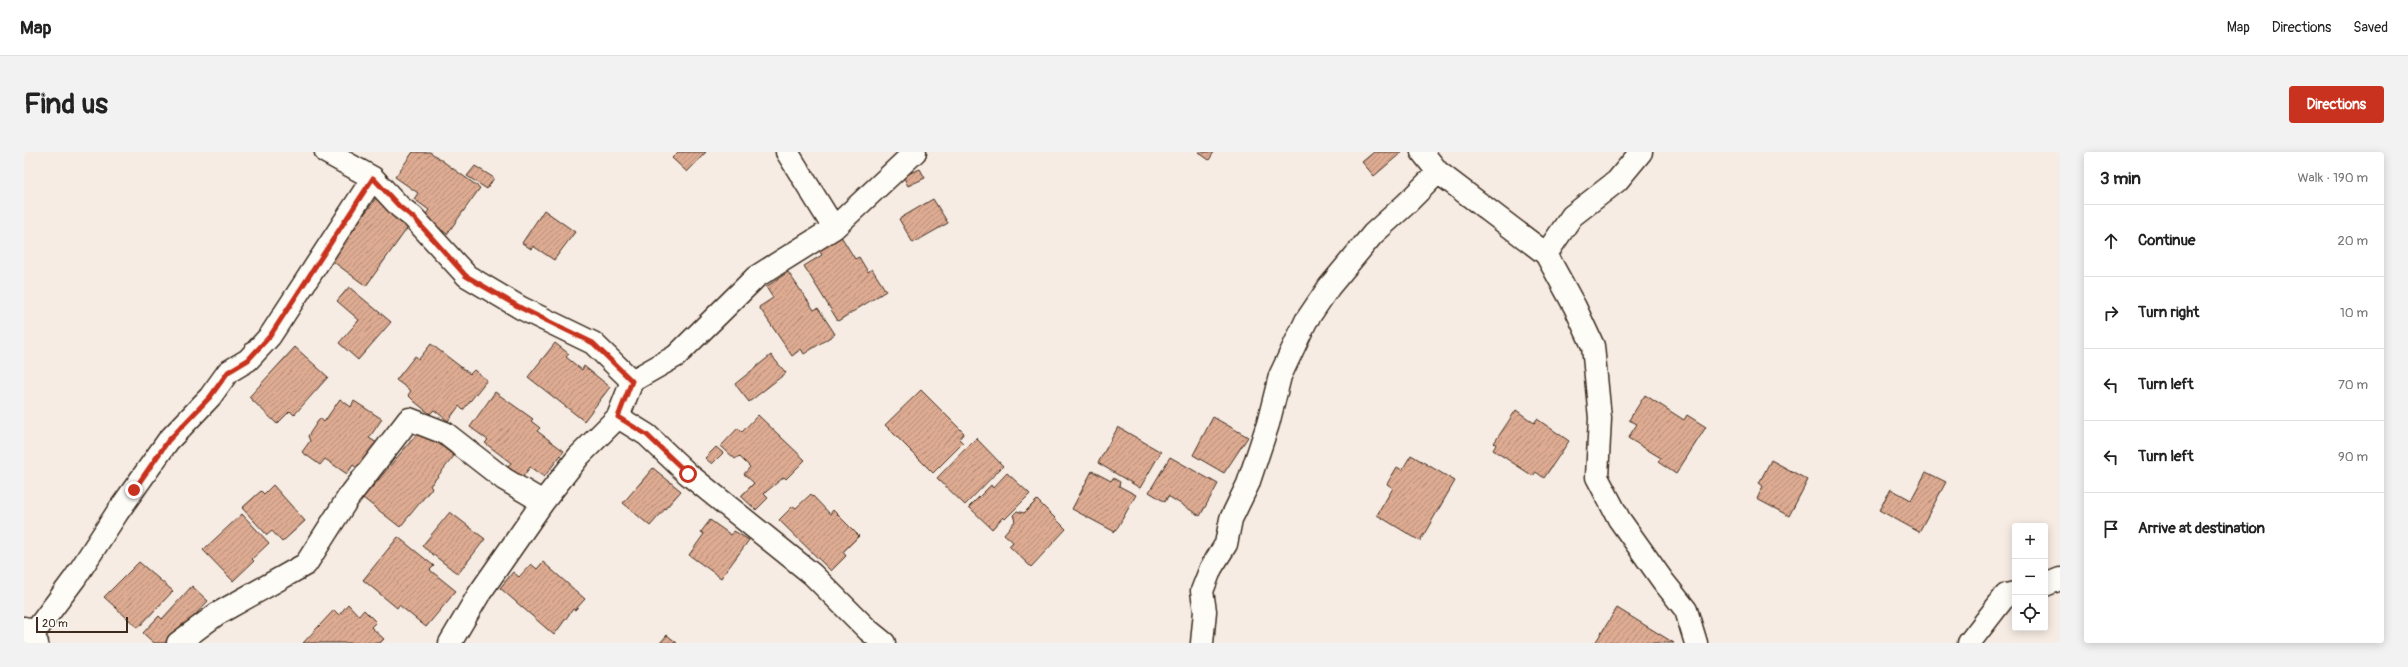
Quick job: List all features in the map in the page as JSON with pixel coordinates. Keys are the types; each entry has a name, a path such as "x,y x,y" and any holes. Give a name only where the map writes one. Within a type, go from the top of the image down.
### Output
{"street":[{"path":"326,152 373,178 400,207 414,218 466,276 521,308 593,343 632,381"},
{"path":"787,152 834,228"},
{"path":"450,643 479,594 544,502 579,456 618,417 632,381 676,356 756,277 834,228 915,152"},
{"path":"1422,152 1438,172 1546,254 1575,307 1593,346 1600,418 1597,476 1619,519 1663,581 1686,610 1696,643"},
{"path":"1546,254 1572,216 1617,181 1641,152"},
{"path":"1202,643 1205,610 1202,591 1211,568 1226,544 1231,519 1248,484 1268,424 1280,376 1306,321 1329,287 1373,234 1406,205 1438,172"},
{"path":"31,636 74,578 117,513 168,441 210,397 228,372 248,360 270,336 373,178"},
{"path":"618,417 647,435 688,474 806,570 868,630 884,643"},
{"path":"178,643 216,614 306,564 348,498 409,419 445,433 504,479 544,502"},
{"path":"2048,584 2060,579"},
{"path":"1969,643 2006,595 2012,594"}],"building":[{"path":"413,152 430,152 480,188 447,234 424,217 429,210 414,199 418,193 395,177"},
{"path":"678,152 706,152 687,172 672,158"},
{"path":"1198,152 1214,152 1209,160"},
{"path":"1374,152 1402,152 1374,176 1362,162"},
{"path":"475,166 494,178 487,189 467,176"},
{"path":"920,169 925,178 908,186 903,176"},
{"path":"376,198 411,223 366,286 331,260"},
{"path":"933,199 948,223 913,243 899,219"},
{"path":"544,210 575,232 554,260 533,246 531,249 522,243"},
{"path":"839,233 855,259 859,257 868,272 872,269 886,291 838,321 804,266 822,255 817,247"},
{"path":"788,272 814,310 818,308 835,334 804,354 801,349 792,356 759,307 773,298 766,287"},
{"path":"349,287 391,322 358,360 339,343 359,320 337,301"},
{"path":"555,343 569,354 566,357 582,370 584,366 610,387 584,421 528,377"},
{"path":"431,344 470,374 474,370 487,380 463,410 459,406 448,421 434,410 430,414 408,395 411,391 396,380 415,356 419,359"},
{"path":"295,347 328,377 294,415 290,411 277,424 249,397"},
{"path":"771,355 786,373 749,402 735,384"},
{"path":"921,390 964,433 959,439 963,443 933,473 885,425"},
{"path":"495,392 533,419 531,421 540,428 537,431 564,451 544,477 530,467 522,478 508,467 511,463 485,443 488,440 470,427"},
{"path":"1645,395 1684,420 1687,415 1706,427 1676,474 1658,462 1661,458 1628,438 1637,424 1629,420"},
{"path":"340,399 351,407 354,401 382,419 369,438 377,443 364,462 362,461 357,468 353,465 347,474 325,459 320,465 302,452 310,441 308,436 320,418 324,422"},
{"path":"1516,410 1534,423 1537,419 1569,441 1544,478 1536,472 1533,476 1493,450 1496,445 1494,443"},
{"path":"758,415 805,460 786,479 784,477 764,494 768,498 756,510 741,496 754,483 744,474 750,467 739,456 735,459 721,446 738,428 742,432"},
{"path":"1213,417 1248,437 1224,473 1193,455"},
{"path":"1118,427 1161,452 1140,488 1098,463"},
{"path":"421,429 454,456 430,486 432,488 400,527 363,498"},
{"path":"976,438 1003,466 965,505 937,478"},
{"path":"716,447 723,453 712,464 705,458"},
{"path":"1411,455 1455,481 1420,541 1377,515 1393,488 1387,484 1397,467 1402,470"},
{"path":"1170,457 1218,484 1200,516 1168,496 1165,502 1149,492"},
{"path":"1771,460 1808,480 1789,516 1757,499 1763,486 1759,483"},
{"path":"653,468 681,491 650,526 623,503"},
{"path":"1092,471 1111,481 1113,478 1120,482 1119,486 1136,495 1115,532 1072,509"},
{"path":"1926,472 1946,482 1919,532 1879,510 1891,489 1911,500"},
{"path":"1007,473 1030,494 1005,519 1003,517 992,529 969,507 991,485 993,488"},
{"path":"273,485 305,521 282,542 272,531 267,535 242,508 261,491 264,494"},
{"path":"811,494 830,514 833,510 859,536 843,552 846,556 831,571 779,520 793,506 796,508"},
{"path":"1037,500 1066,529 1031,567 1009,546 1013,542 1004,534 1015,521 1013,515 1017,511 1024,513"},
{"path":"450,512 485,539 458,574 422,546"},
{"path":"242,514 269,543 252,559 254,561 233,581 203,550"},
{"path":"710,520 731,535 734,531 749,540 721,578 689,555 704,534 701,532"},
{"path":"398,537 434,566 430,570 456,591 426,627 399,605 397,608 363,580"},
{"path":"139,562 173,591 138,628 104,597"},
{"path":"543,562 585,599 575,610 573,609 554,635 500,588 513,572 519,577 531,564 537,569"},
{"path":"192,586 208,601 169,643 154,643 143,633 159,616 162,619"},
{"path":"348,604 359,616 364,610 376,622 371,627 384,639 380,643 303,643 334,610 339,615"},
{"path":"1617,608 1674,643 1595,643"},
{"path":"667,635 677,643 660,643"}],"route":[{"path":"134,490 168,441 210,397 228,372 248,360 270,336 299,294 373,178 400,207 414,218 466,276 521,308 593,343 632,381 618,417 647,435 688,474"}]}
